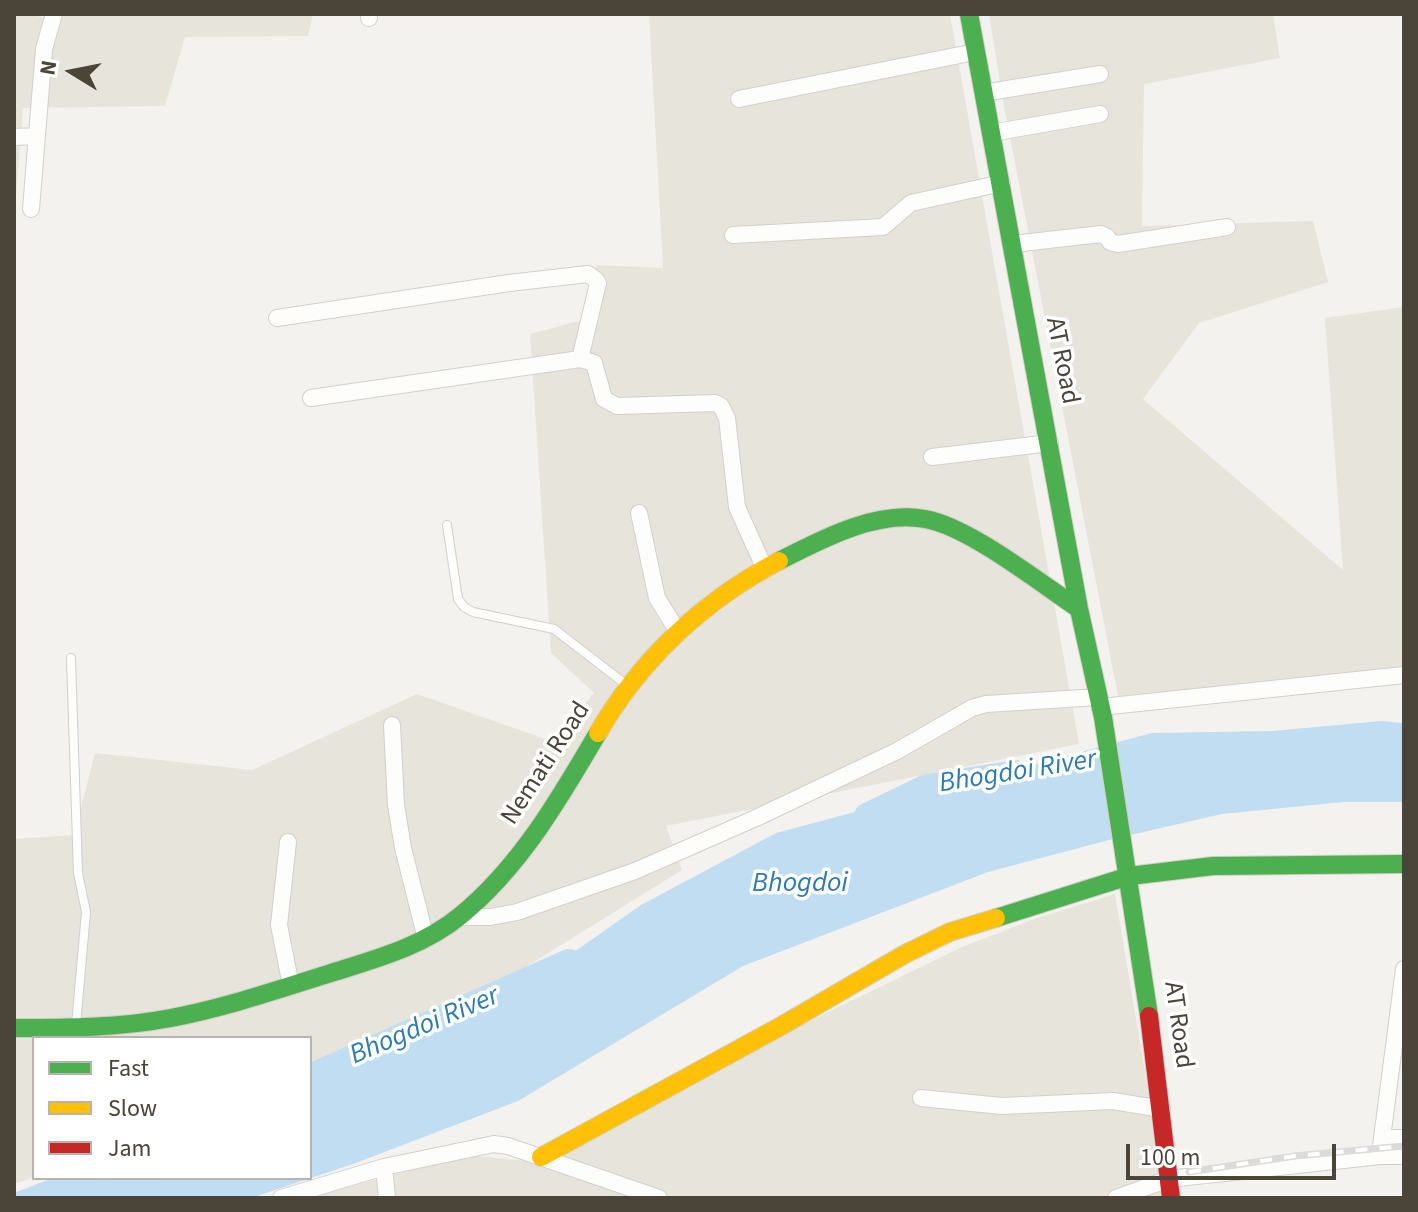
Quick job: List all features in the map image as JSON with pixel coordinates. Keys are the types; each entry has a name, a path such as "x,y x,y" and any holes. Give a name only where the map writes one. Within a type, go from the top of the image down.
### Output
{"street":[{"path":"31,209 44,49 54,14"},
{"name":"AT Road","path":"969,14 1128,868 1162,1109 1170,1189"},
{"path":"739,99 975,52"},
{"path":"983,93 1100,74"},
{"path":"991,133 1100,114"},
{"path":"14,137 37,136"},
{"path":"733,235 883,227 911,203 1002,183"},
{"path":"1013,244 1101,234 1118,244 1227,227"},
{"path":"277,318 588,274 598,283 580,359"},
{"path":"311,398 580,359 594,363 601,391 610,404 706,402 721,406 727,418 737,507 764,567"},
{"path":"932,457 1050,443"},
{"path":"639,513 657,598 678,632"},
{"name":"Nemati Road","path":"14,1028 147,1022 183,1015 233,1004 382,958 426,939 460,917 521,852 628,686 678,632 764,567 859,525 889,516 928,517 958,529 1079,609"},
{"path":"460,917 491,917 517,912 635,871 897,751 972,708 986,704 1100,707 1404,675"},
{"path":"392,725 396,805 426,939"},
{"path":"288,842 279,925 291,986"},
{"path":"541,1157 929,941 1128,868 1404,864"},
{"path":"1380,1156 1404,969"},
{"path":"921,1098 1002,1106 1113,1101 1162,1109"},
{"path":"1382,1138 1404,1138"},
{"path":"281,1198 384,1167 502,1144 659,1198"},
{"path":"1116,1198 1380,1156 1404,1156"},
{"path":"384,1167 387,1198"}],"lane":[{"path":"447,525 458,599 464,607 473,612 554,629 628,686"},
{"path":"71,658 78,873 86,912 76,1026"}],"shaded area":[{"path":"14,14 45,17 46,14 313,14 308,36 185,37 165,106 23,108 14,221"},
{"path":"649,14 950,14 1079,744 666,826 682,870 463,1006 312,1068 312,1036 32,1036 32,1178 14,1184 14,839 74,835 95,753 252,770 417,694 554,742 594,693 551,653 530,334 590,318 596,265 663,268"},
{"path":"989,14 1273,14 1280,58 1144,84 1142,226 1313,221 1328,282 1199,323 1143,399 1343,570 1325,318 1404,307 1404,677 1119,701"},
{"path":"1115,894 1147,1084 1161,1198 306,1198 468,1155 535,1162 960,948 1034,919"}],"water":[{"name":"Bhogdoi","path":"1381,721 1404,723 1404,802 1343,802 1222,814 988,872 743,966 518,1101 312,1178 312,1084 433,1033 527,985 641,905 776,833 1152,733 1273,731"},
{"name":"Bhogdoi","path":"48,1180 305,1180 251,1198 14,1198 14,1193"}],"waterway":[{"name":"Bhogdoi River","path":"867,816 927,787 1016,773"},
{"name":"Bhogdoi River","path":"312,1076 569,962"}],"railway":[{"path":"1189,1172 1295,1156 1404,1146"}],"traffic: fast":[{"path":"969,14 1079,609 1103,717 1149,1016"},
{"path":"779,561 850,528 888,519 925,519 962,532 1079,609"},
{"path":"14,1028 112,1026 191,1014 363,963 430,936 460,916 502,876 553,807 598,733"},
{"path":"996,918 1129,876 1213,866 1404,864"}],"traffic: slow":[{"path":"598,733 633,681 676,634 725,594 779,561"},
{"path":"541,1157 783,1025 905,954 950,932 996,918"}],"traffic: jam":[{"path":"1149,1016 1171,1198"}]}
